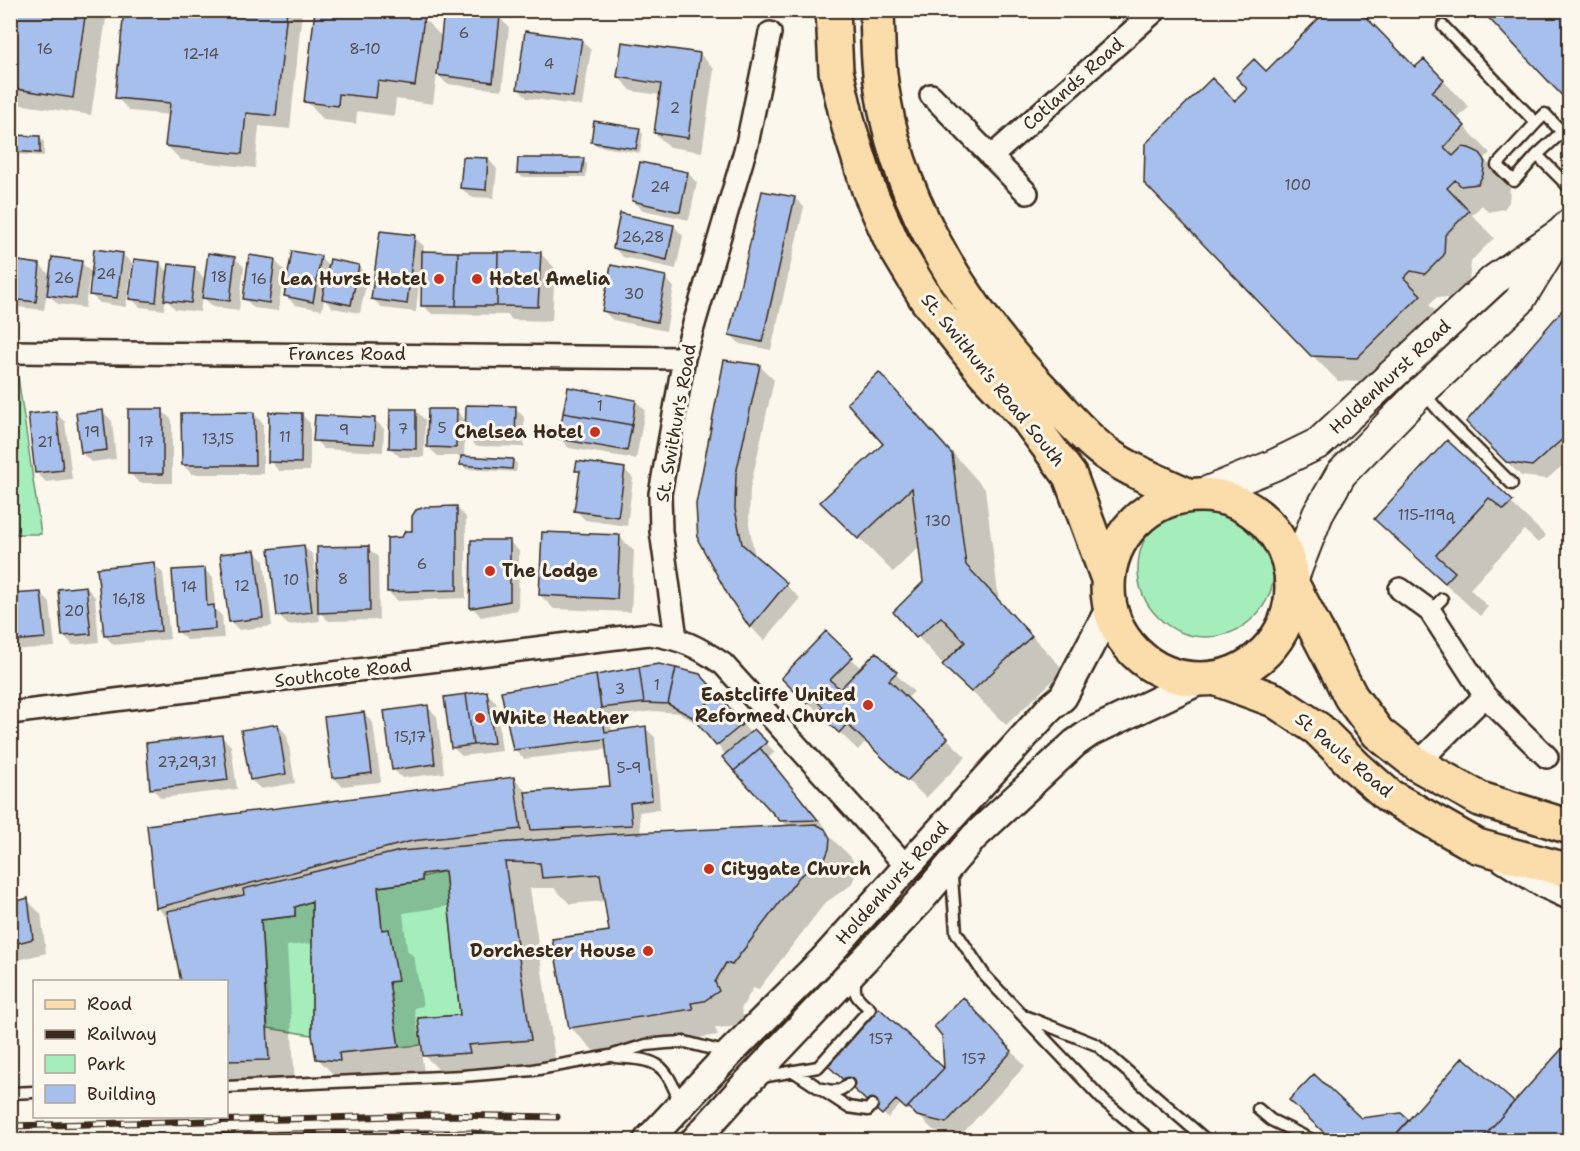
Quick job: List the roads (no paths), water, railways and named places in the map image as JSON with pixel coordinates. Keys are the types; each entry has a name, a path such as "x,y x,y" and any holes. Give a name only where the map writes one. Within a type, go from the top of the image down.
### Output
{"main road":[{"name":"St. Swithun's Road South","path":"833,10 836,71 849,128 869,190 892,242 927,300 984,372 1027,418 1070,476 1109,593"},
{"name":"St. Swithun's Road South","path":"877,10 879,68 892,137 908,188 956,283 981,318 1029,376 1093,443 1129,466 1195,495"},
{"name":"Holdenhurst Road","path":"1195,495 1272,466 1319,443 1494,280 1565,228"},
{"name":"Holdenhurst Road","path":"1293,582 1318,514 1341,474 1422,391 1519,301 1565,228"},
{"path":"1195,495 1230,500 1255,512 1275,532 1289,560 1293,582 1292,606 1282,631 1266,653 1244,670 1209,680 1181,678 1163,673 1140,658 1121,636 1109,593 1116,549 1133,523 1158,504 1195,495"},
{"path":"1293,582 1352,697 1378,733 1416,764 1480,799 1569,827"},
{"name":"St Pauls Road","path":"1209,680 1274,700 1318,729 1389,796 1477,846 1569,871"}],"street":[{"name":"Cotlands Road","path":"991,157 1156,10"},
{"name":"St. Swithun's Road","path":"676,638 661,531 660,494 684,358 747,144 770,33"},
{"path":"931,94 1027,193"},
{"name":"Frances Road","path":"10,352 684,358"},
{"path":"1400,589 1436,605 1485,696 1547,757"},
{"name":"Holdenhurst Road","path":"648,1140 729,1054 823,960 1050,709 1064,697 1109,593"},
{"name":"Southcote Road","path":"10,713 649,634 676,638"},
{"path":"676,638 700,648 723,664 907,867"},
{"name":"Holdenhurst Road","path":"695,1140 918,903 974,837 1075,742 1091,732 1209,680"},
{"path":"1416,764 1485,696"},
{"path":"1477,846 1542,886 1569,899"}],"lane":[{"path":"1443,26 1536,123"},
{"path":"1545,114 1562,132 1537,156 1514,181 1497,165 1545,114"},
{"path":"1537,156 1569,188"},
{"path":"1422,391 1512,484"},
{"path":"974,837 952,877 956,932 985,976 1104,1101 1151,1140"},
{"path":"742,1088 767,1076 819,1067 872,1011 855,996 854,991 861,963"},
{"path":"1024,1016 1097,1045 1206,1140"},
{"path":"228,1087 533,1070 610,1056 646,1045 685,1042 729,1054"},
{"path":"610,1056 644,1059 658,1064 667,1073 682,1106"},
{"path":"793,1071 848,1107 868,1110 872,1105"},
{"path":"819,1088 833,1092 844,1089 848,1084"},
{"path":"10,1093 33,1092"},
{"path":"1258,1108 1271,1120 1312,1140"}],"railway":[{"path":"10,1126 437,1115 557,1117"},
{"path":"10,1140 337,1133 472,1133 545,1139"}],"place":[{"name":"Lea Hurst Hotel","path":"439,279"},
{"name":"Hotel Amelia","path":"477,279"},
{"name":"Chelsea Hotel","path":"595,432"},
{"name":"The Lodge","path":"490,571"},
{"name":"Eastcliffe United Reformed Church","path":"868,705"},
{"name":"White Heather","path":"480,718"},
{"name":"Citygate Church","path":"709,869"},
{"name":"Dorchester House","path":"648,951"}]}
